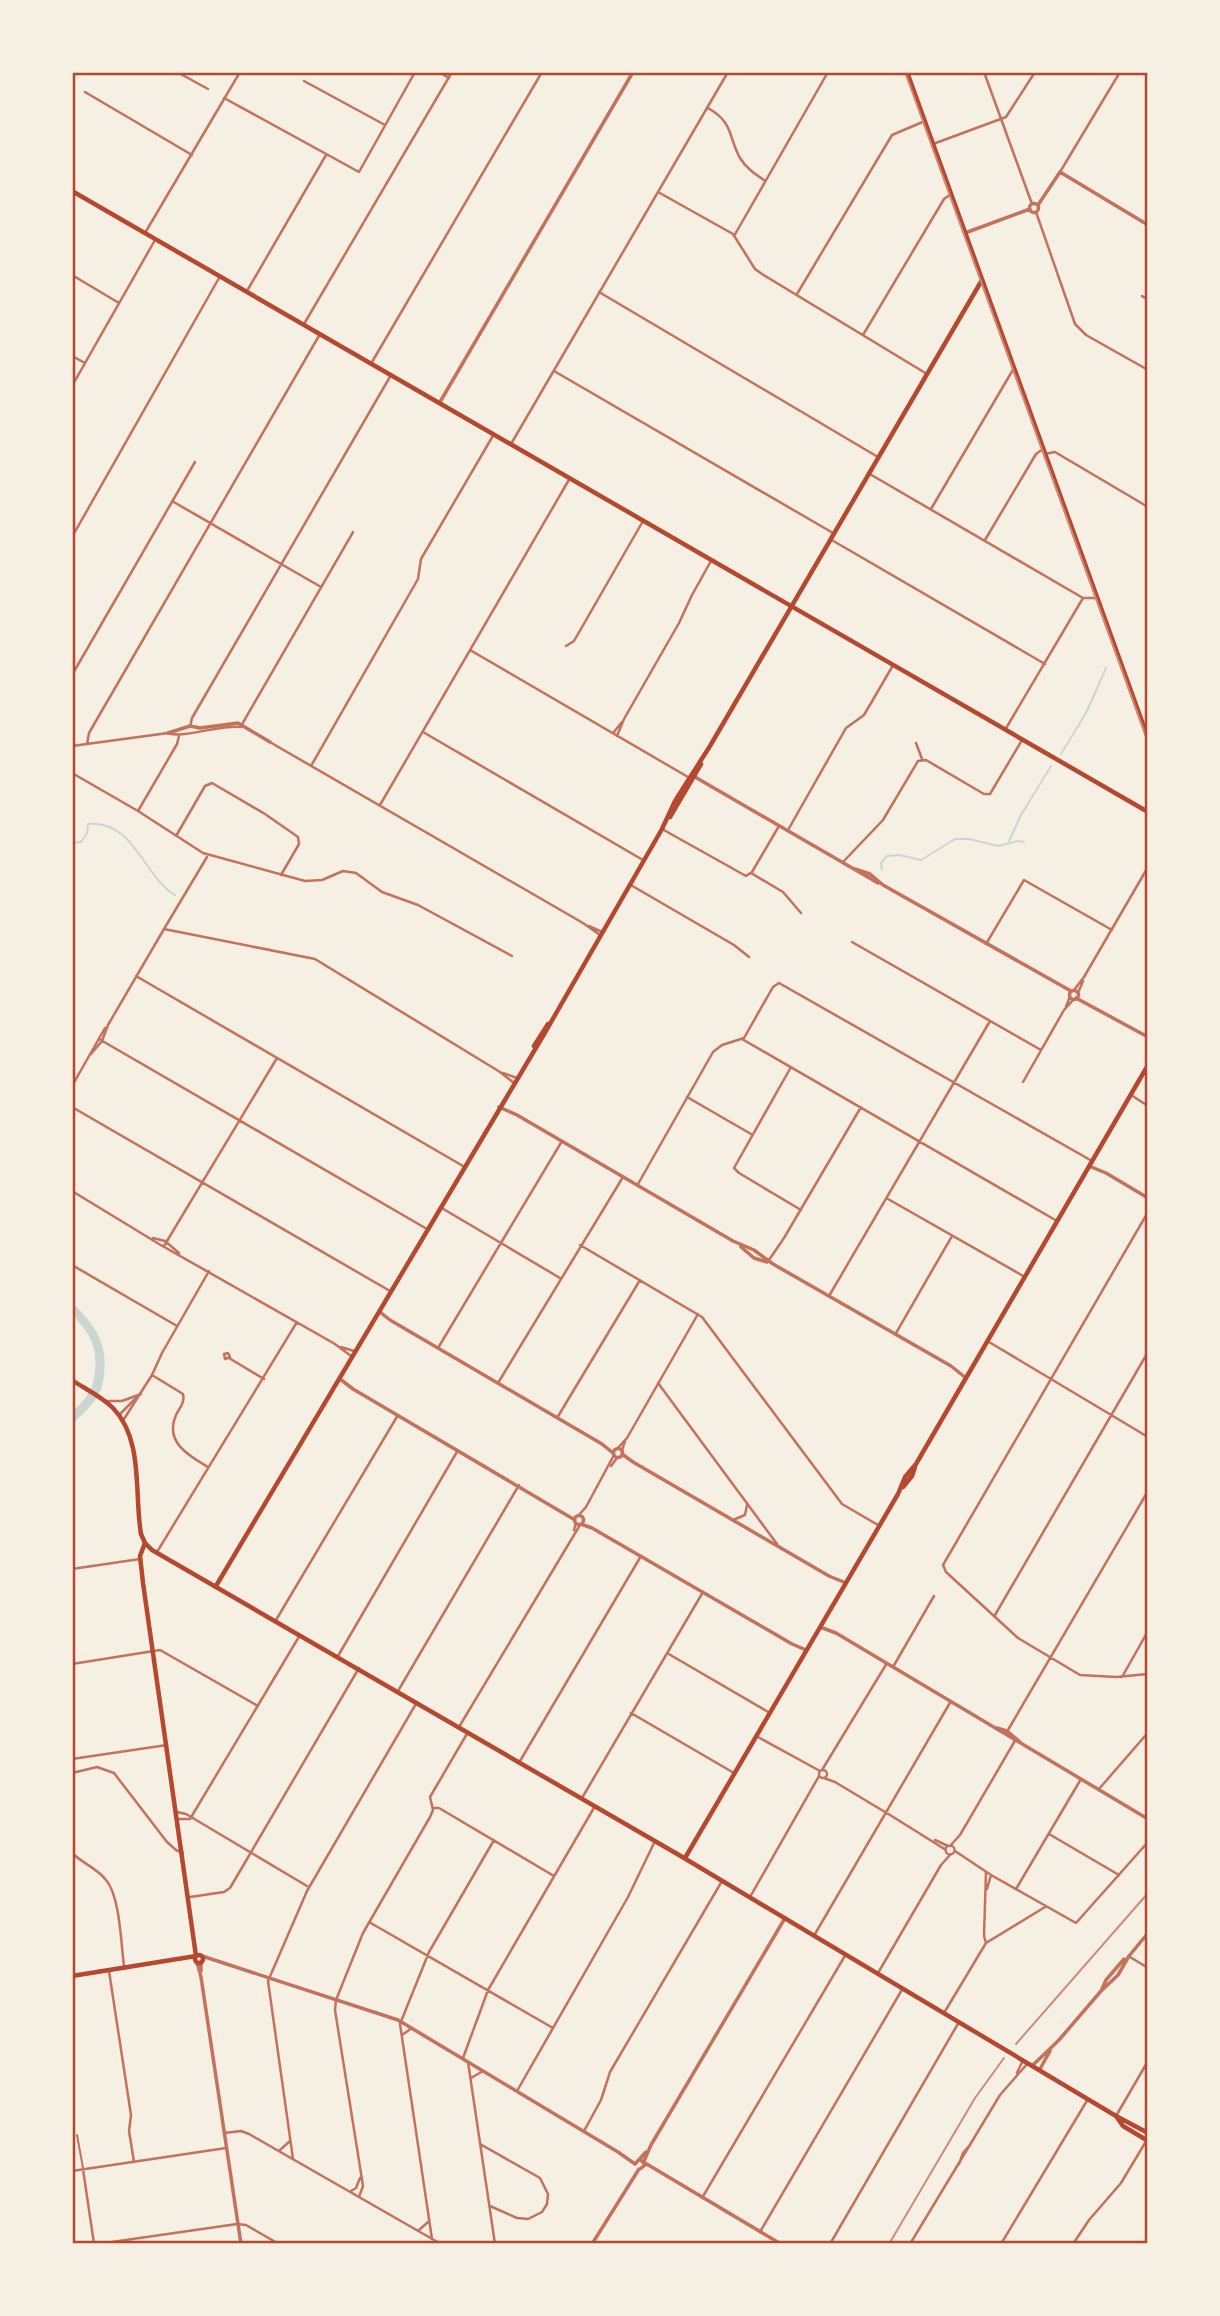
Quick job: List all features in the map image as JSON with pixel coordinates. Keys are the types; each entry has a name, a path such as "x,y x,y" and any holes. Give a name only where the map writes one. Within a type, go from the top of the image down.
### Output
{"main road":[{"path":"907,72 1148,738"},
{"path":"72,191 1148,812"},
{"path":"216,1586 533,1051 982,280"},
{"path":"662,829 683,788 692,778 710,746"},
{"path":"685,1858 898,1494 905,1477 916,1464 1148,1065"},
{"path":"72,1381 101,1399 121,1418 132,1446 141,1530 145,1543 157,1553 685,1858 1148,2133"},
{"path":"72,1976 199,1959 140,1559 145,1543"},
{"path":"1116,2116 1122,2126 1148,2140"}],"street":[{"path":"177,72 208,89"},
{"path":"145,233 240,72"},
{"path":"224,98 359,172 415,72"},
{"path":"439,72 449,78"},
{"path":"304,324 452,72"},
{"path":"372,363 542,72"},
{"path":"440,403 633,72"},
{"path":"511,444 728,72"},
{"path":"734,236 828,72"},
{"path":"984,72 1035,204 1035,212 1075,324 1080,330 1148,370"},
{"path":"933,144 1011,113 1035,72"},
{"path":"965,233 1030,209 1035,204 1060,172 1120,72"},
{"path":"304,81 385,125"},
{"path":"85,92 192,155"},
{"path":"707,107 725,121 740,159 764,180"},
{"path":"797,295 892,135 925,121"},
{"path":"247,291 326,154"},
{"path":"1060,172 1148,225"},
{"path":"658,191 734,236 758,271 927,373"},
{"path":"863,335 944,199 951,194"},
{"path":"1030,209 1035,212"},
{"path":"72,386 155,239"},
{"path":"72,275 119,303"},
{"path":"72,537 220,276"},
{"path":"599,292 878,457"},
{"path":"1142,296 1148,300"},
{"path":"87,744 89,733 320,334"},
{"path":"72,356 85,363"},
{"path":"931,509 1014,368"},
{"path":"554,371 1045,664"},
{"path":"138,811 179,736 190,729 192,718 391,374"},
{"path":"310,765 418,579 421,559 494,434"},
{"path":"985,541 1037,453 1044,451 1055,452 1148,508"},
{"path":"72,674 195,462"},
{"path":"868,473 1083,598 1097,598"},
{"path":"380,805 570,478"},
{"path":"172,501 321,587"},
{"path":"566,646 574,640 643,521"},
{"path":"241,725 353,532"},
{"path":"615,734 680,623 711,561"},
{"path":"1005,730 1083,598"},
{"path":"470,650 692,778 855,869 870,874 883,885 1147,1037"},
{"path":"788,830 846,727 863,717 893,666"},
{"path":"72,746 190,729 241,725 601,934"},
{"path":"423,732 643,860"},
{"path":"168,733 179,736"},
{"path":"916,743 922,760 988,795 1023,740"},
{"path":"843,862 883,820 916,763 922,760"},
{"path":"72,773 206,855 310,881 326,879 343,871 356,873 382,892 418,905 512,956"},
{"path":"176,836 209,783 265,814 298,837 299,844 281,875"},
{"path":"662,829 746,876 751,873 779,825"},
{"path":"72,1086 206,855"},
{"path":"1023,1082 1148,867"},
{"path":"751,873 783,892 801,913"},
{"path":"986,944 1024,880 1112,930"},
{"path":"629,884 734,945 749,957"},
{"path":"164,929 315,960 515,1080"},
{"path":"852,942 1041,1051"},
{"path":"136,976 464,1167"},
{"path":"636,1184 715,1050 742,1039 777,984 784,985 954,1082 1148,1198"},
{"path":"829,1297 990,1021"},
{"path":"742,1039 1058,1221"},
{"path":"101,1040 427,1229"},
{"path":"165,1244 276,1058"},
{"path":"791,1067 734,1168 801,1210"},
{"path":"1131,1095 1148,1105"},
{"path":"687,1097 751,1135"},
{"path":"501,1105 967,1376"},
{"path":"72,1107 390,1291"},
{"path":"769,1262 861,1107"},
{"path":"438,1348 562,1141"},
{"path":"498,1383 622,1176"},
{"path":"72,1191 352,1354"},
{"path":"886,1198 1025,1277"},
{"path":"440,1208 560,1278"},
{"path":"1148,1212 944,1563 946,1572 1021,1640 1083,1675 1122,1677 1148,1674"},
{"path":"895,1335 953,1236"},
{"path":"580,1245 698,1314 842,1504 879,1526"},
{"path":"72,1265 177,1326"},
{"path":"121,1418 141,1394 209,1271"},
{"path":"557,1418 640,1280"},
{"path":"377,1313 845,1585"},
{"path":"459,1727 698,1314"},
{"path":"157,1553 297,1322"},
{"path":"986,1343 1148,1437"},
{"path":"994,1616 1148,1352"},
{"path":"229,1358 264,1379"},
{"path":"152,1375 183,1394 184,1401 174,1423 175,1440 185,1453 208,1467"},
{"path":"337,1380 805,1652"},
{"path":"658,1383 777,1546"},
{"path":"101,1399 122,1401 141,1394"},
{"path":"276,1621 398,1415"},
{"path":"337,1656 458,1450"},
{"path":"398,1691 519,1486"},
{"path":"1008,1733 1148,1491"},
{"path":"733,1520 745,1515 747,1502"},
{"path":"520,1762 641,1556"},
{"path":"72,1569 140,1559"},
{"path":"582,1798 703,1592"},
{"path":"892,1667 934,1596"},
{"path":"821,1624 993,1727 1008,1733 1015,1740 1148,1819"},
{"path":"1122,1677 1148,1631"},
{"path":"191,1819 300,1635"},
{"path":"72,1664 162,1651 258,1706"},
{"path":"667,1653 770,1713"},
{"path":"750,1897 887,1663"},
{"path":"190,1897 226,1892 359,1668"},
{"path":"814,1935 951,1701"},
{"path":"293,2158 268,1989 269,1979 309,1887 417,1702"},
{"path":"632,1713 734,1773"},
{"path":"359,2197 362,2189 335,2010 336,2000 369,1922 430,1817 433,1808 430,1797 468,1732"},
{"path":"756,1736 1070,1921 1078,1923 1148,1842"},
{"path":"1099,1789 1145,1736"},
{"path":"878,1973 1015,1740"},
{"path":"72,1759 167,1745"},
{"path":"72,1773 97,1768 114,1773 167,1842 183,1853"},
{"path":"1017,1889 1081,1779"},
{"path":"463,2058 488,1990 595,1806"},
{"path":"433,1808 439,1808 554,1876"},
{"path":"177,1812 309,1887"},
{"path":"178,1819 191,1819"},
{"path":"1049,1834 1119,1875"},
{"path":"949,1846 960,1835"},
{"path":"932,1839 949,1846 951,1852"},
{"path":"432,2239 401,2021 428,1955 494,1840"},
{"path":"517,2091 628,1898 655,1841"},
{"path":"949,1846 951,1852"},
{"path":"73,1856 101,1875 110,1886 115,1901 125,1969"},
{"path":"986,1872 986,1943"},
{"path":"986,1892 991,1875"},
{"path":"584,2131 601,2100 613,2067 722,1881"},
{"path":"1031,1915 1040,1903"},
{"path":"944,2013 986,1943 1045,1906"},
{"path":"592,2244 785,1918"},
{"path":"369,1922 553,2028"},
{"path":"1040,2069 1055,2044 1101,1991 1106,1980 1115,1976 1118,1966 1148,1933"},
{"path":"702,2198 846,1954"},
{"path":"1129,1956 1148,1968"},
{"path":"240,2244 199,1959 216,1962 401,2021 618,2152 781,2244"},
{"path":"109,1971 131,2115 129,2131 134,2162"},
{"path":"761,2232 903,1988"},
{"path":"830,2244 959,2022"},
{"path":"402,2035 412,2028"},
{"path":"910,2244 957,2168 963,2153 1015,2076 1055,2044"},
{"path":"1116,2116 1148,2061"},
{"path":"468,2062 495,2244"},
{"path":"471,2079 483,2071"},
{"path":"1001,2244 1088,2099"},
{"path":"224,2133 245,2132 441,2244"},
{"path":"1073,2244 1088,2220 1122,2183 1148,2140"},
{"path":"278,2150 290,2141"},
{"path":"480,2144 540,2178 548,2194 547,2204 542,2212 528,2219 517,2218 490,2206"},
{"path":"72,2171 226,2148"},
{"path":"83,2169 96,2244 237,2224 246,2225 279,2244"},
{"path":"349,2191 356,2188 360,2178"},
{"path":"418,2231 429,2221"}],"lane":[{"path":"78,2135 83,2169"}],"shaded area":[{"path":"72,1302 90,1322 101,1342 105,1364 101,1391 93,1386 94,1348 75,1317"}],"waterway":[{"path":"1061,754 1086,713 1106,668"},
{"path":"1009,841 1021,815 1051,766"},
{"path":"72,843 81,842 87,833 88,824 104,825 117,831 128,840 155,876 175,895"},
{"path":"882,870 881,863 887,856 899,855 921,860 955,839 969,839 998,846 1024,842"},
{"path":"72,1418 93,1395 99,1377"}],"tram line":[{"path":"905,72 1148,742"}],"railway":[{"path":"1016,2044 1148,1893"},
{"path":"889,2244 975,2098 1004,2058"}]}
